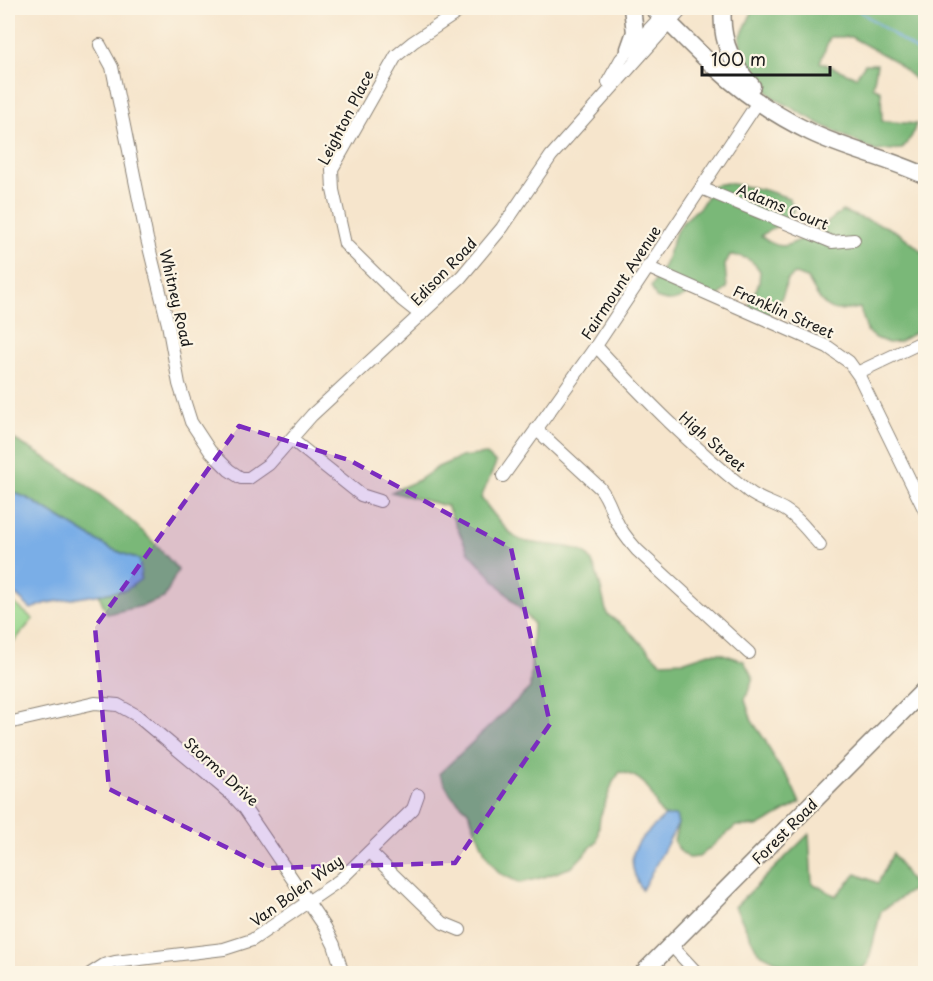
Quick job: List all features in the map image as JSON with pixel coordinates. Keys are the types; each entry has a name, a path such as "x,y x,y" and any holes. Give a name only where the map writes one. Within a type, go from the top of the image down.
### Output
{"main road":[{"path":"630,49 635,32 632,8"},
{"path":"723,8 724,40 732,60 741,75 783,117"},
{"path":"663,13 717,70 783,117 811,133 926,176"},
{"name":"Forest Road","path":"642,974 926,688"}],"street":[{"name":"Leighton Place","path":"421,315 402,300 345,244 333,190 332,169 396,56 464,8"},
{"name":"Edison Road","path":"595,104 621,59 663,13 684,8"},
{"name":"Edison Road","path":"291,439 318,409 461,277 488,246 551,156 595,104 663,13"},
{"name":"Whitney Road","path":"100,45 112,67 179,384 191,422 210,451 229,470 241,478 249,478 257,474 291,439"},
{"name":"Fairmount Avenue","path":"503,476 596,346 759,102"},
{"name":"Adams Court","path":"701,188 831,242 854,240"},
{"name":"Franklin Street","path":"647,267 828,347 849,362 857,373 926,513"},
{"path":"857,373 926,340"},
{"name":"High Street","path":"596,346 680,432 750,493 798,519 820,545"},
{"path":"536,429 600,488 612,507 615,518 633,545 749,653"},
{"path":"291,439 361,495 380,501"},
{"name":"Storms Drive","path":"8,723 95,703 106,702 127,709 232,795 245,809 309,902 334,945 342,974"},
{"name":"Van Bolen Way","path":"90,974 115,962 236,946 261,934 340,880 413,809 418,795"},
{"path":"370,852 443,922 460,930"},
{"path":"671,945 698,974"}],"highlighted area":[{"path":"239,426 349,460 511,548 550,724 455,863 268,868 109,789 95,627"}],"green space":[{"path":"754,8 925,8 925,88 893,60 851,37 830,37 820,62 856,77 865,64 877,64 873,87 881,91 882,121 916,124 912,136 902,149 875,151 774,98 742,65 740,38"},
{"path":"727,183 765,190 789,198 794,209 791,215 761,236 777,245 783,246 806,237 842,211 887,227 903,236 925,255 925,327 899,342 888,343 867,331 860,308 840,310 828,307 807,278 795,274 786,281 782,297 764,319 752,317 749,305 759,283 760,271 751,261 735,255 730,255 725,265 727,288 719,296 709,301 699,295 688,294 672,301 656,298 651,287 664,266 676,232 683,222 701,206 714,185"},
{"path":"8,436 55,464 99,495 121,512 160,549 178,570 164,598 107,614 99,595 126,590 140,560 109,548 29,499 8,490"},
{"path":"486,454 496,463 481,498 502,524 515,537 523,541 575,549 589,557 598,576 607,614 627,629 660,662 685,661 709,653 720,653 744,661 753,678 745,700 752,721 790,781 800,803 759,826 736,826 699,857 689,858 680,851 674,841 678,824 676,816 661,813 652,794 641,781 632,775 620,772 613,782 600,817 597,841 572,867 520,883 499,873 486,855 468,811 451,795 439,774 530,688 533,623 468,551 447,506 391,492 461,457"},
{"path":"8,598 33,619 8,649"},
{"path":"809,834 812,883 836,896 856,874 878,883 893,853 915,888 881,911 868,963 857,973 799,973 758,952 735,907"}],"water":[{"path":"8,490 29,499 109,548 140,560 141,579 126,590 47,603 31,609 8,588"},
{"path":"665,816 676,816 678,824 642,890 636,877 632,857 640,841"}],"waterway":[{"path":"855,8 926,57"}]}
